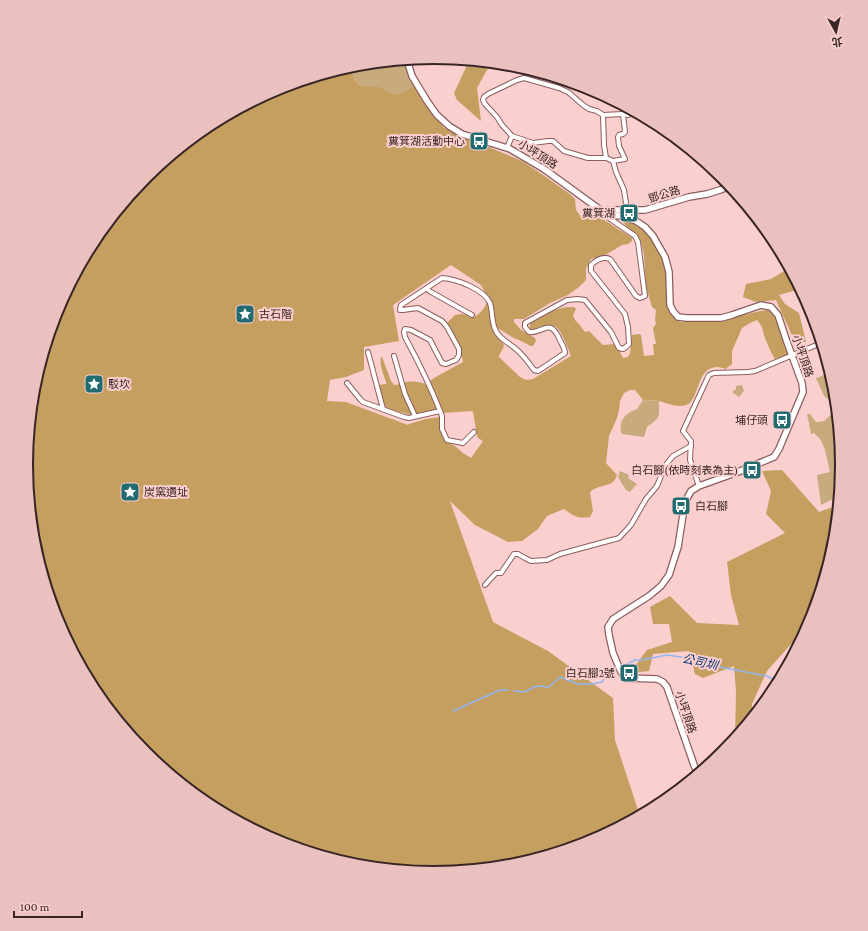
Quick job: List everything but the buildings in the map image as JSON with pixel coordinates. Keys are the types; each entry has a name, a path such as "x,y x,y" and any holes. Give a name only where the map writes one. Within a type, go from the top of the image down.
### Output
{"street":[{"name":"小坪頂路","path":"409,65 412,76 427,101 449,126 462,134 507,148 544,169 604,212 636,221 645,227 653,236 665,257 669,272 670,305 678,317 721,318 761,305 771,307 778,315 802,383 803,392 779,449 774,457 699,486 691,492 686,502 678,548 669,575 661,586 649,596 613,619 608,627 613,653 621,672 626,678 657,679 663,682 667,687 696,769"},
{"path":"623,114 624,132 618,137 625,159 613,161 606,158 588,158 564,151 553,141 548,140 533,143 512,136 483,100 488,94 524,78 568,92 583,105 589,109 597,111 602,115 623,114 626,114"},
{"path":"602,115 606,158"},
{"path":"507,148 512,136"},
{"path":"613,161 624,190 627,210"},
{"name":"鄧公路","path":"604,212 608,210 645,210 724,188"},
{"path":"474,432 463,443 447,440 442,429 442,416 431,387 405,337 404,332 405,330 411,330 430,340 442,363 446,364 456,360 459,354 459,349 447,327 442,321 418,308 400,310 401,305 442,278 450,278 475,289 485,296 490,304 497,333 517,350 534,370 538,371 565,353 565,350 553,328 543,328 534,333 529,332 525,327 525,323 567,300 585,300 611,332 619,348 626,348 628,344 628,327 625,314 591,271 591,265 596,260 608,258 636,296 640,298 645,296 638,242 635,236 609,218 604,212"},
{"path":"427,289 472,314"},
{"path":"699,486 690,460 691,441 683,431 709,375 714,373 755,371 816,345"},
{"path":"368,352 383,410"},
{"path":"394,356 405,394 415,416"},
{"path":"347,383 363,402 404,417 410,418 440,411"},
{"path":"485,586 496,573 501,573 514,554 518,554 531,561 547,560 560,554 618,538 631,526 646,499 657,486 665,466 673,456 691,446"}],"shaded area":[{"path":"406,65 388,69 385,68"},
{"path":"407,65 415,85 397,95 378,88 360,86 352,73"},
{"path":"467,66 488,68 477,88 481,121 457,100 454,93"},
{"path":"352,73 356,82 360,86 378,87 397,95 415,85 429,109 444,128 522,161 571,195 575,199 576,210 582,218 595,214 632,238 632,241 628,244 622,245 607,254 591,259 586,269 586,280 568,295 550,303 524,319 514,319 514,322 520,329 535,338 536,341 533,346 512,337 497,328 494,333 504,345 499,357 520,377 526,380 533,379 571,356 567,345 556,327 544,326 533,330 530,329 532,321 552,311 568,307 574,307 576,309 573,315 575,320 585,332 589,331 603,345 616,344 623,358 628,357 630,353 632,335 639,334 641,335 644,356 654,355 653,344 656,344 653,328 656,324 656,310 652,307 646,287 644,255 641,242 637,234 630,230 622,219 634,223 642,228 648,233 655,243 666,271 667,304 673,316 680,322 724,320 768,310 772,313 777,321 788,355 775,359 768,346 762,327 757,320 742,328 732,351 732,364 726,369 717,367 710,369 705,373 701,378 694,398 686,405 676,406 657,401 643,400 635,390 630,390 624,393 620,401 617,418 609,436 606,463 617,475 612,483 596,488 590,492 593,511 590,517 582,518 564,509 547,516 538,529 522,541 508,542 475,525 450,501 493,622 548,651 613,698 615,740 638,810 634,813 587,836 538,853 512,859 460,866 408,866 356,859 330,853 281,836 233,813 190,784 150,749 116,710 101,688 74,643 64,619 54,594 41,544 36,518 33,466 36,413 41,387 54,337 74,288 101,243 116,221 150,182 190,147 211,132 234,118 281,95 330,78","holes":["451,265 481,285 488,298 485,306 474,317 462,314 455,315 447,323 453,332 461,352 463,362 426,384 406,382 394,385 381,357 381,367 386,384 378,385 387,408 395,411 412,415 441,409 443,413 472,411 477,436 483,441 471,458 455,446 445,441 441,419 439,417 426,419 408,425 346,402 327,401 330,380 346,377 364,370 364,347 399,341 393,305"]},
{"path":"784,271 794,288 795,290 779,295 785,304 799,313 806,342 795,342 776,300 756,302 743,297 746,284 771,279"},
{"path":"824,375 830,400 824,396 816,378"},
{"path":"742,385 744,391 739,397 732,392 736,389 736,386"},
{"path":"643,400 659,401 659,414 657,419 647,427 644,437 622,434 621,425 624,418 629,412 637,409"},
{"path":"807,414 810,414 816,422 824,421 832,414 835,466 833,499 821,505 817,475 830,472 821,440 814,433 811,434"},
{"path":"782,470 819,512 833,507 832,518 814,594 795,642 767,671 752,704 752,710 735,730 736,692 734,666 703,678 695,674 689,651 653,654 649,671 630,673 647,650 672,642 669,624 653,624 650,607 670,596 697,623 739,625 731,595 727,562 785,533 766,514 771,491 762,471"},
{"path":"620,471 629,475 628,478 637,484 630,492 626,490 618,477"}],"waterway":[{"name":"公司圳","path":"622,667 635,660 667,655 695,659 704,664 767,676 773,679"},
{"name":"公司圳","path":"514,691 524,692 537,686 549,687 560,677 578,684 602,682 607,675 617,670"},
{"name":"公司圳","path":"453,711 500,690 508,690"}],"place":[{"name":"糞箕湖活動中心","path":"479,141"},
{"name":"糞箕湖","path":"629,213"},
{"name":"古石階","path":"245,314"},
{"name":"駁坎","path":"94,384"},
{"name":"埔仔頭","path":"782,420"},
{"name":"白石腳(依時刻表為主)","path":"752,470"},
{"name":"炭窯遺址","path":"130,492"},
{"name":"白石腳","path":"681,506"},
{"name":"白石腳2號","path":"629,673"}]}
